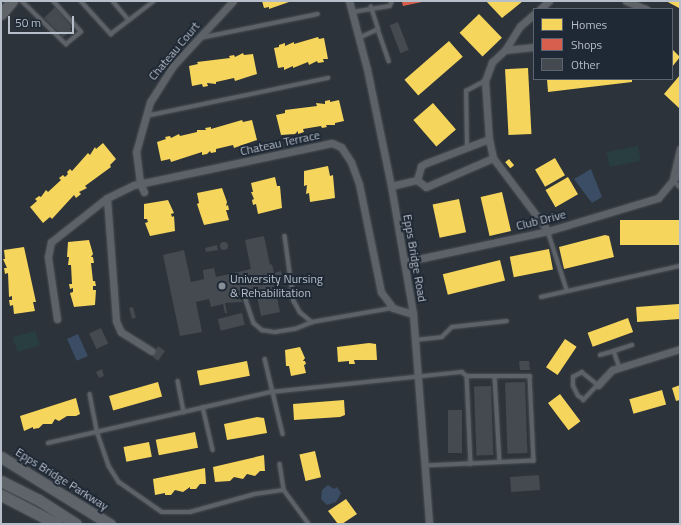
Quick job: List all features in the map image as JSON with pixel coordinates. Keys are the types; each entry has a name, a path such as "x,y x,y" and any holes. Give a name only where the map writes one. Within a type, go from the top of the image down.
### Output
{"main road":[{"path":"1,14 12,1"},
{"name":"Epps Bridge Parkway","path":"1,457 110,524"},
{"path":"1,481 39,500 76,524"},
{"path":"1,496 57,524"}],"street":[{"name":"Chateau Court","path":"144,192 140,183 136,152 145,116 155,90 197,38 233,1"},
{"name":"Epps Bridge Road","path":"349,1 359,38 391,186 413,314 429,524"},
{"path":"541,8 549,1"},
{"path":"626,1 644,8"},
{"path":"533,15 520,26 505,50 492,62 485,81 489,139 493,158 548,231"},
{"path":"505,50 533,47"},
{"path":"417,180 421,166 467,146 489,139"},
{"name":"Chateau Terrace","path":"56,319 48,257 51,242 107,198 140,183 332,143 341,147 351,162 359,184 381,292 393,308"},
{"name":"Club Drive","path":"672,179 680,149"},
{"path":"417,180 426,187 493,158"},
{"name":"Club Drive","path":"404,262 548,231 658,198 672,179 680,172"},
{"path":"391,186 417,180"},
{"path":"107,198 116,321 121,332 152,351"},
{"path":"393,308 413,314"},
{"path":"598,385 612,370 680,349"}],"lane":[{"path":"22,1 66,44 81,32 53,1"},
{"path":"81,1 111,34 154,1"},
{"path":"113,1 130,20"},
{"path":"352,12 371,7 390,6 392,1"},
{"path":"371,7 389,62"},
{"path":"197,38 318,14"},
{"path":"359,38 378,29"},
{"path":"145,116 328,78"},
{"path":"467,146 466,91 485,81"},
{"path":"672,179 680,187"},
{"path":"548,231 567,290"},
{"path":"285,236 294,302 300,312 312,322"},
{"path":"541,297 680,266"},
{"path":"246,300 254,323 262,330 275,332 295,329 312,322 393,308"},
{"path":"415,340 442,337 452,326 507,321"},
{"path":"600,355 632,345"},
{"path":"614,351 620,368"},
{"path":"265,359 271,392 283,434"},
{"path":"48,443 271,392 462,372 467,376 530,376 534,461 425,466"},
{"path":"582,372 598,385 589,398 584,400 578,396 573,386 573,377 582,372"},
{"path":"467,376 471,464"},
{"path":"495,376 500,462"},
{"path":"178,381 184,412"},
{"path":"90,394 97,432 109,466 119,482 162,512 190,512 255,494 284,490"},
{"path":"203,407 213,450"},
{"path":"280,464 284,490 309,524"}],"green space":[{"path":"638,146 641,161 609,167 607,152"},
{"path":"35,331 40,345 18,352 12,337"}],"water":[{"path":"591,169 602,197 592,203 574,179"},
{"path":"78,334 88,356 77,361 67,339"},
{"path":"328,485 334,489 337,487 341,493 336,502 327,505 321,499 322,490"}],"building: Homes":[{"path":"262,1 289,2 269,9 269,7 264,8"},
{"path":"486,1 523,1 502,18"},
{"path":"666,1 680,1 680,7 679,8"},
{"path":"479,14 502,38 483,56 460,33"},
{"path":"318,37 319,39 324,38 328,59 323,59 324,62 318,63 317,61 309,65 308,62 284,70 284,67 278,68 274,48 285,43 285,46 294,42 294,44"},
{"path":"449,41 463,57 418,96 404,80"},
{"path":"673,50 680,57 673,66"},
{"path":"243,53 244,55 253,54 257,74 235,81 234,78 216,82 216,84 207,83 208,86 203,87 202,84 192,86 189,66 198,64 197,62 230,58 229,56 234,55 235,57"},
{"path":"528,68 531,134 508,135 505,69"},
{"path":"680,75 680,109 664,94"},
{"path":"547,80 632,80 632,82 548,92"},
{"path":"330,100 330,102 339,100 344,121 335,123 335,125 326,125 327,127 322,128 321,126 303,129 304,132 298,134 298,131 295,134 281,135 276,115 285,113 285,110 317,106 316,103 325,104 325,101"},
{"path":"433,103 456,129 436,146 413,120"},
{"path":"242,120 243,122 252,120 257,140 234,148 233,145 216,149 216,152 211,153 210,151 207,154 202,155 202,152 171,162 170,159 161,161 157,142 166,139 165,137 170,136 171,138 179,134 180,136 197,132 197,130 206,130 205,128 211,127 211,129"},
{"path":"103,143 116,159 110,165 111,167 85,186 87,188 79,192 81,194 76,198 74,195 52,219 50,217 43,223 30,207 37,201 35,199 39,196 41,197 46,190 48,192 61,180 59,178 63,175 65,177 70,169 72,171 88,153 90,155 95,147 96,149"},
{"path":"555,158 565,175 545,187 535,170"},
{"path":"509,159 514,165 510,168 505,162"},
{"path":"328,166 330,176 333,175 335,198 310,202 309,193 306,194 307,185 304,186 304,171"},
{"path":"275,177 277,186 280,186 282,208 258,214 256,204 253,205 252,200 254,199 251,192 253,192 251,183"},
{"path":"568,177 578,194 555,207 545,190"},
{"path":"222,188 227,202 226,206 228,205 229,210 226,210 229,220 204,225 197,204 199,203 197,193"},
{"path":"502,192 511,231 490,236 481,197"},
{"path":"459,199 466,232 440,238 433,205"},
{"path":"168,200 174,213 171,214 172,217 174,216 175,231 150,236 145,223 148,222 147,219 144,219 144,204"},
{"path":"620,220 680,220 680,245 620,245"},
{"path":"605,235 609,236 614,257 564,269 559,247"},
{"path":"89,240 93,254 91,257 93,257 94,263 91,263 93,281 95,281 96,286 93,286 93,290 96,290 95,305 74,307 70,293 73,292 73,288 70,289 69,284 72,284 71,265 68,265 69,257 67,257 68,242"},
{"path":"24,247 36,302 33,302 35,311 14,314 13,305 10,306 9,300 12,300 12,296 9,297 8,273 5,274 4,268 7,268 3,259 5,259 4,250"},
{"path":"549,249 553,270 514,277 510,257"},
{"path":"500,260 505,280 448,295 443,274"},
{"path":"679,304 680,319 637,322 636,307"},
{"path":"628,318 633,332 593,347 588,333"},
{"path":"565,339 577,347 558,375 546,367"},
{"path":"369,343 376,344 377,360 354,360 355,364 349,364 349,361 338,362 337,347"},
{"path":"300,347 305,358 303,361 305,361 306,364 304,365 306,373 291,376 289,366 286,366 285,350"},
{"path":"247,361 250,376 200,385 197,371"},
{"path":"158,382 162,396 113,410 109,396"},
{"path":"680,385 680,400 676,401 672,388"},
{"path":"662,390 666,404 633,414 629,399"},
{"path":"560,394 580,421 568,430 548,403"},
{"path":"76,398 80,414 76,416 67,416 59,421 55,419 52,424 43,424 39,428 33,429 33,427 24,431 20,416"},
{"path":"344,400 345,415 340,417 294,420 293,404"},
{"path":"257,417 264,418 267,433 227,440 224,424"},
{"path":"195,432 198,448 159,455 156,440"},
{"path":"149,442 152,457 126,462 123,447"},
{"path":"315,451 321,477 305,481 299,455"},
{"path":"264,455 265,471 260,471 255,476 247,474 243,479 234,477 230,481 215,482 213,467"},
{"path":"205,468 206,484 200,484 196,489 190,489 190,487 183,492 175,490 171,495 165,495 165,493 155,495 153,479"},
{"path":"346,499 357,514 342,524 338,524 328,511"}],"building: Shops":[{"path":"402,2 422,2 403,6"}],"building: Other":[{"path":"55,7 72,27 70,29 72,31 63,37 44,18"},
{"path":"398,22 409,50 400,53 390,25"},
{"name":"University Nursing & Rehabilitation","path":"264,236 270,265 272,264 274,273 281,271 283,278 273,280 280,312 261,316 256,291 238,297 243,302 225,303 227,313 225,313 223,304 211,307 209,299 196,302 202,332 180,336 163,255 184,250 191,282 204,279 203,270 214,268 216,277 251,269 245,240"},
{"path":"224,242 227,243 227,249 224,250 221,249 220,246 221,243"},
{"path":"217,245 218,250 206,252 205,248"},
{"path":"133,307 136,318 132,319 129,308"},
{"path":"242,313 245,325 221,331 218,319"},
{"path":"101,328 108,343 96,349 89,333"},
{"path":"158,346 165,351 158,361 152,356"},
{"path":"519,361 529,361 530,370 520,370"},
{"path":"102,369 104,376 99,378 96,372"},
{"path":"525,382 527,453 507,454 505,383"},
{"path":"491,386 493,455 476,456 474,387"},
{"path":"448,410 462,410 462,453 448,453"},
{"path":"539,475 540,490 511,492 510,477"}],"place":[{"name":"University Nursing & Rehabilitation","path":"222,286"}]}
